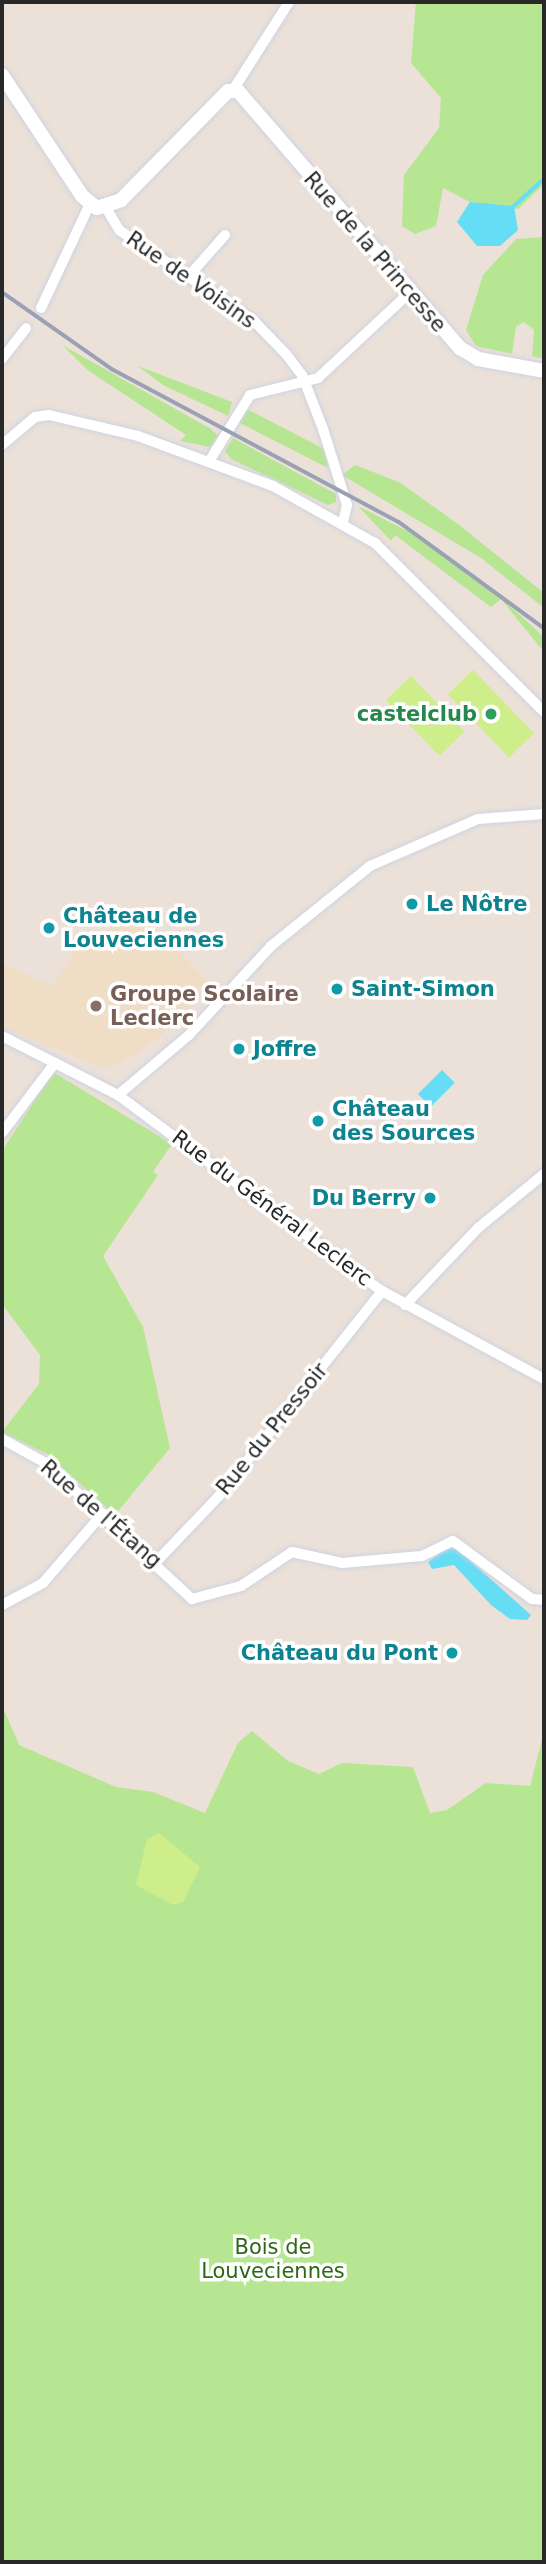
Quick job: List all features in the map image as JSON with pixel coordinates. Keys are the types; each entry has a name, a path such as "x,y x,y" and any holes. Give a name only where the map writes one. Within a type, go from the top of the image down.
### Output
{"street":[{"path":"2,75 90,204 106,208 233,90 289,2"},
{"name":"Rue de la Princesse","path":"233,90 409,293 473,356 544,371"},
{"path":"41,308 90,204"},
{"name":"Rue de Voisins","path":"106,208 114,225 253,320 305,382 347,505 343,522"},
{"path":"188,277 225,235"},
{"path":"210,460 250,395 305,382 409,293"},
{"path":"2,359 26,328"},
{"path":"2,445 35,417 49,415 210,460 343,522 400,564 544,712"},
{"path":"118,1095 189,1035 253,964 336,890 449,830 478,819 544,814"},
{"name":"Rue du Général Leclerc","path":"2,1036 118,1095 382,1291 544,1379"},
{"path":"2,1133 55,1063"},
{"path":"405,1305 478,1228 544,1174"},
{"name":"Rue du Pressoir","path":"156,1562 219,1496 382,1291"},
{"name":"Rue de l'Étang","path":"2,1438 39,1458 103,1513 192,1599 241,1586 292,1552 355,1562 422,1556 453,1541 532,1599 544,1600"},
{"path":"2,1605 43,1583 103,1513"}],"shaded area":[{"name":"Groupe Scolaire Leclerc","path":"139,909 211,985 161,1036 121,1064 103,1068 2,1027 2,963 53,986 86,933 104,942 123,914"}],"green space":[{"path":"416,2 544,2 544,184 518,209 470,202 443,188 436,226 415,234 402,226 404,175 439,128 441,98 411,63"},
{"path":"544,231 544,359 532,356 534,330 524,322 516,326 512,354 476,346 466,330 483,275 516,239 541,237"},
{"path":"62,345 211,429 218,436 210,447 180,441 186,435 89,371"},
{"path":"138,366 232,402 228,416 163,385"},
{"path":"247,409 324,449 328,468 238,422"},
{"path":"233,438 336,494 336,502 328,505 231,459 225,451"},
{"path":"355,465 399,482 458,524 544,593 544,608 481,558 342,475"},
{"path":"358,506 411,533 501,598 544,637 544,652 501,599 491,607 395,535 391,541"},
{"name":"castelclub","path":"473,670 534,733 509,758 448,694"},
{"name":"castelclub","path":"411,676 464,731 439,756 386,700"},
{"path":"53,1072 172,1144 153,1172 158,1175 103,1256 143,1327 170,1448 115,1515 47,1454 2,1432 39,1384 40,1355 2,1304 2,1151"},
{"name":"Bois de Louveciennes","path":"2,1705 19,1745 116,1787 153,1792 205,1813 238,1743 252,1731 288,1761 319,1774 342,1763 413,1767 430,1813 447,1810 486,1783 530,1786 544,1732 544,2562 2,2562"},
{"path":"159,1833 200,1867 183,1902 173,1905 136,1885 147,1839"}],"water":[{"path":"470,202 514,206 518,230 500,246 477,246 457,222"},
{"path":"442,1070 455,1083 431,1107 418,1094"},
{"path":"447,1548 457,1549 531,1615 527,1620 510,1619 491,1605 454,1565 432,1569 428,1562"}],"waterway":[{"path":"514,206 544,179"}],"railway":[{"path":"2,292 112,369 399,522 544,628"}],"place":[{"name":"castelclub","path":"491,714"},
{"name":"Le Nôtre","path":"412,904"},
{"name":"Château de Louveciennes","path":"49,928"},
{"name":"Saint-Simon","path":"337,989"},
{"name":"Groupe Scolaire Leclerc","path":"96,1006"},
{"name":"Joffre","path":"239,1049"},
{"name":"Château des Sources","path":"318,1121"},
{"name":"Du Berry","path":"430,1198"},
{"name":"Château du Pont","path":"452,1653"}]}
